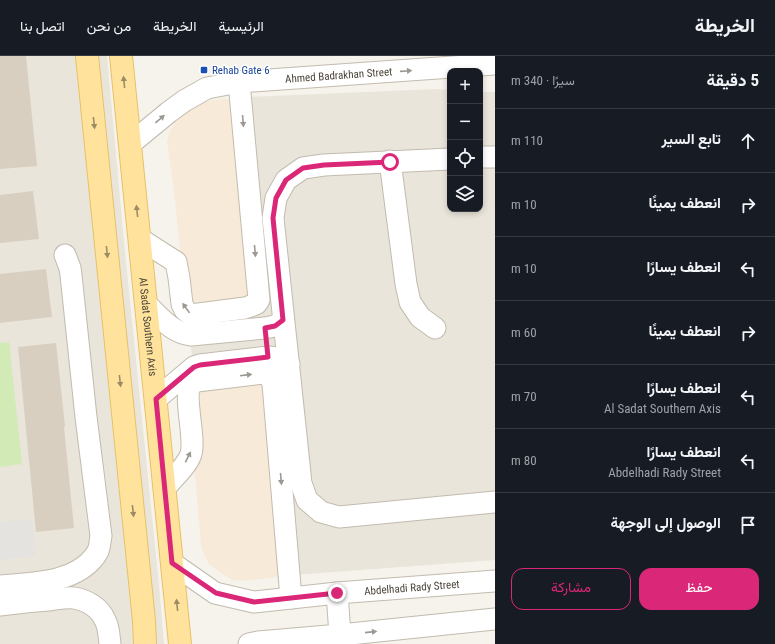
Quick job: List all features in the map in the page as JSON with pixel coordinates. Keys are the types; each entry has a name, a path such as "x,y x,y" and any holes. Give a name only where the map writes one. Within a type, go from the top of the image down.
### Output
{"main road":[{"path":"87,56 144,621 145,644"},
{"name":"Al Sadat Southern Axis","path":"122,56 180,644"}],"street":[{"name":"Ahmed Badrakhan Street","path":"130,144 184,101 207,88 239,82 495,64"},
{"path":"140,239 176,262 182,304 185,310 191,315 245,308 256,304 259,300 239,82"},
{"path":"483,157 495,157"},
{"path":"268,357 274,324 273,218 276,198 286,180 303,168 324,165 447,159"},
{"path":"390,162 406,284 410,302 420,317 435,328"},
{"path":"0,605 48,580 63,577 78,571 90,562 98,550 101,536 86,417 71,275 65,254"},
{"path":"146,304 174,330 191,335 274,324"},
{"path":"274,324 289,364 301,483 307,500 321,512 339,517 495,502"},
{"path":"191,335 194,367"},
{"path":"156,399 194,367 200,365 268,357 279,358 289,364"},
{"path":"165,488 188,460 192,448 188,393 191,384 197,381 263,373 269,374 273,384 291,598"},
{"name":"Abdelhadi Rady Street","path":"172,563 216,593 254,602 337,593 495,581"},
{"path":"0,586 27,592 83,600 92,605 106,620 109,630 110,644"},
{"path":"337,593 340,635"},
{"path":"249,644 495,619"}],"shaded area":[{"path":"0,56 107,56 164,644 0,644"},
{"path":"447,90 447,212 483,212 483,92 495,92 495,560 294,575 195,377 187,320 245,97"},
{"path":"245,97 265,302 187,320 174,190 167,142 169,133 175,123 185,113 202,103 213,100"},
{"path":"262,362 294,575 243,581 232,580 209,564 201,545 193,450 195,377"},
{"path":"32,519 36,556 0,560 0,522"}],"green space":[{"path":"9,342 22,464 0,467 0,343"}],"building":[{"path":"0,56 26,56 37,166 0,169"},
{"path":"33,191 39,239 0,243 0,195"},
{"path":"46,269 52,317 0,323 0,274"},
{"path":"56,343 74,528 36,532 18,347"}],"place":[{"name":"Rehab Gate 6","path":"204,70"}],"route":[{"path":"337,593 254,602 216,593 172,563 156,399 194,367 268,357 265,328 275,326 283,320 273,218 276,198 286,180 303,168 324,165 390,162"}]}
